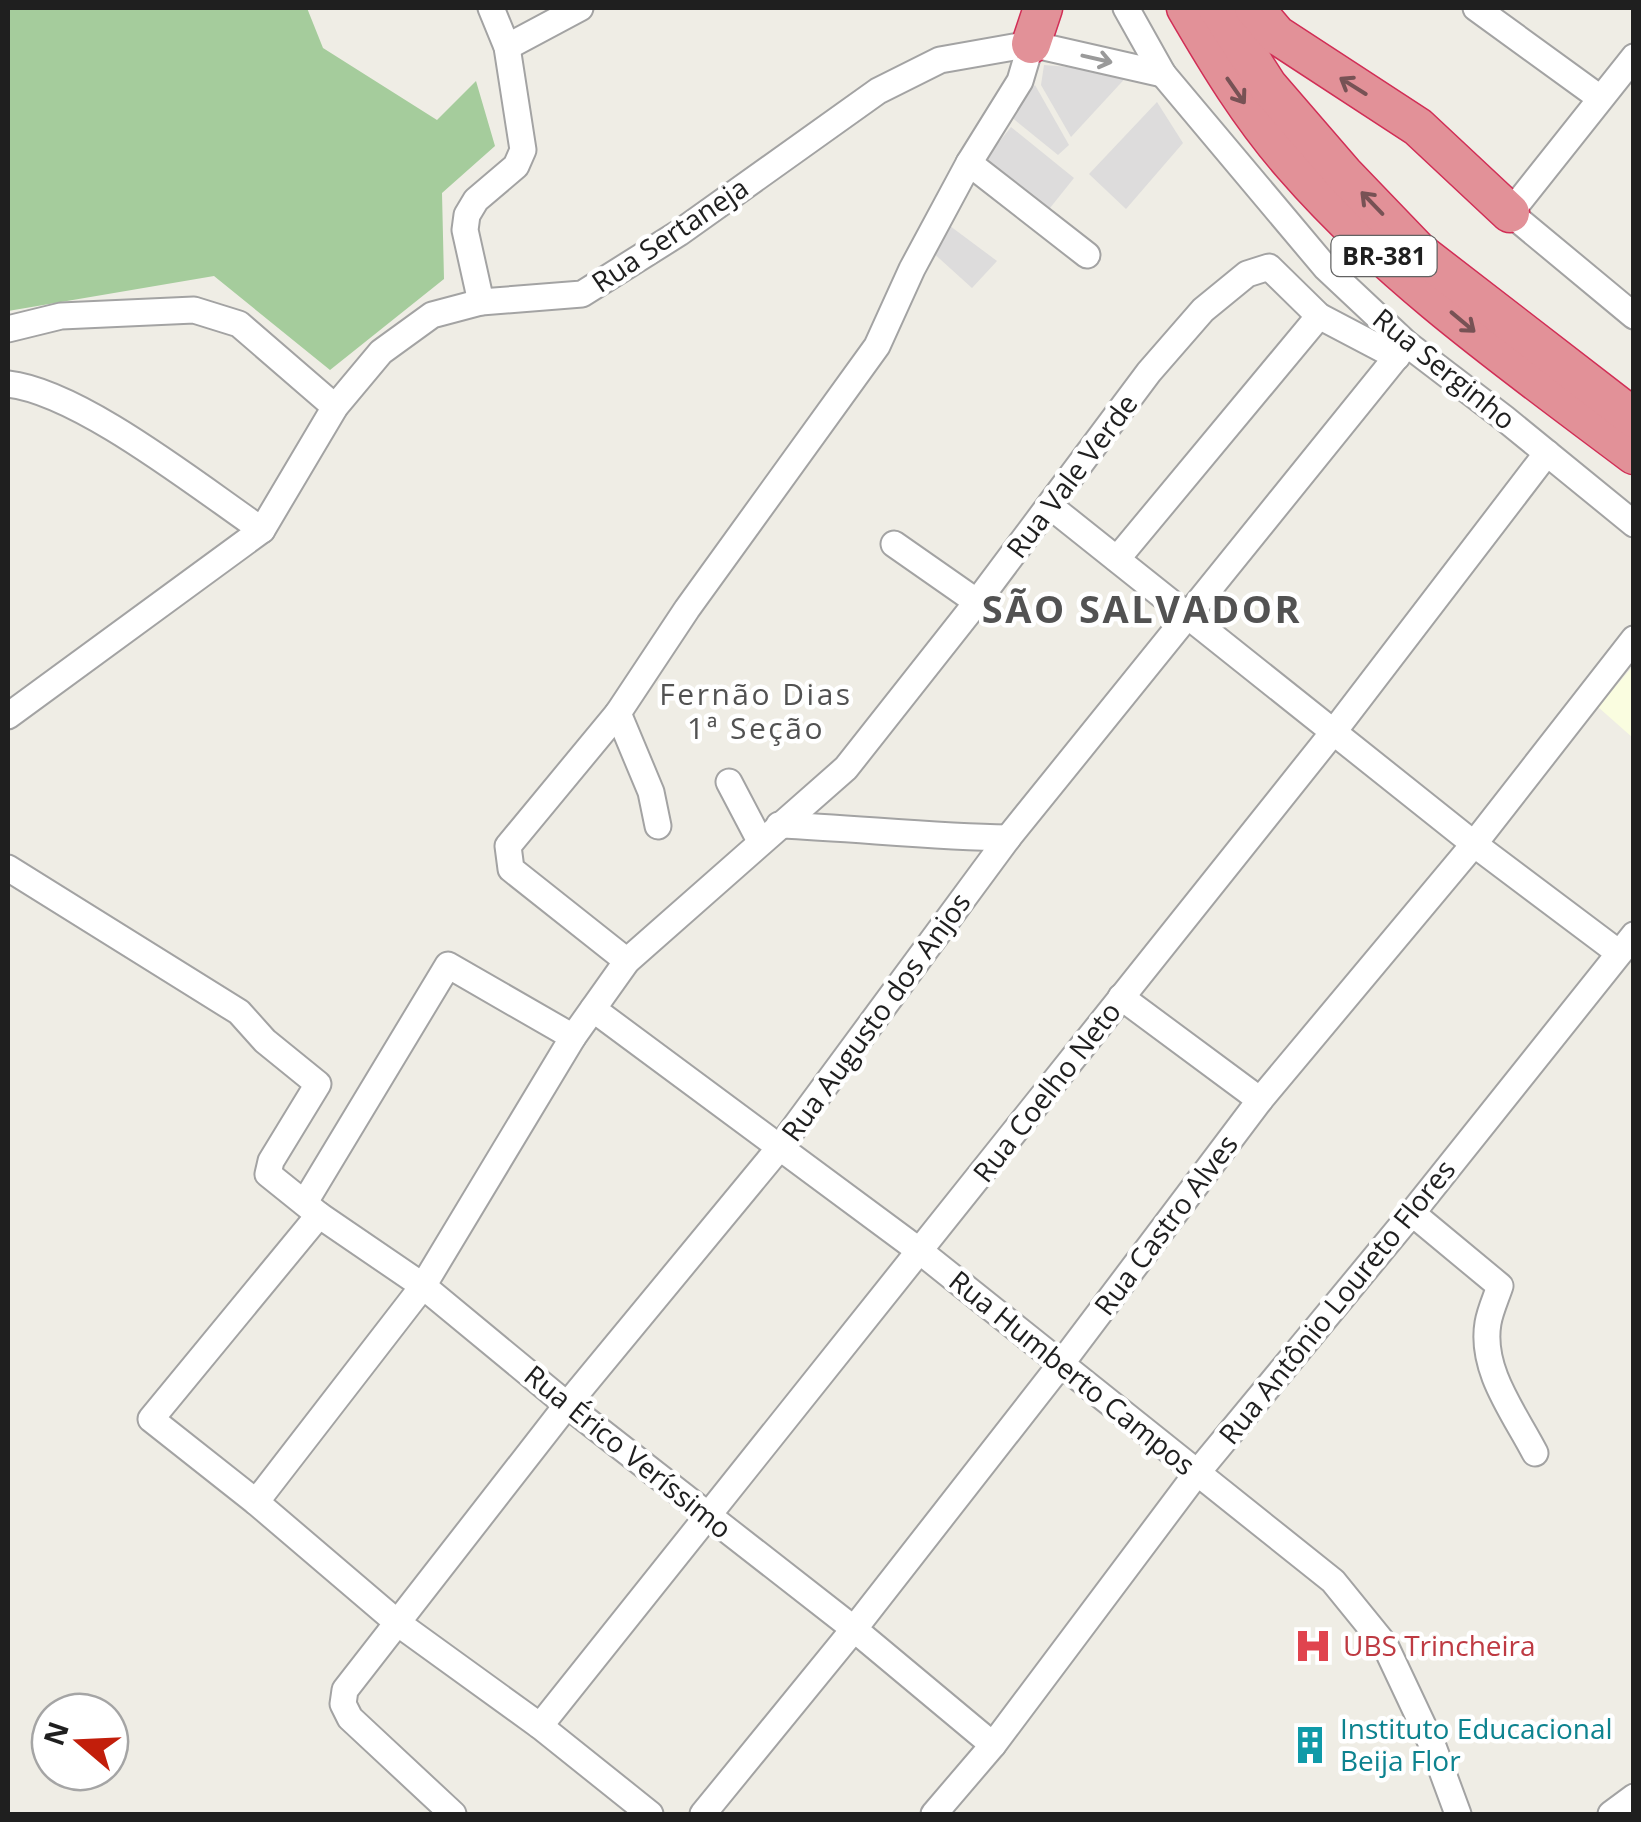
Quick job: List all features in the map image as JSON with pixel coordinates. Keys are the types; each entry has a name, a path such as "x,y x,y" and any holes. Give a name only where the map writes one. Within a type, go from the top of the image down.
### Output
{"highway":[{"path":"1031,44 1044,8"},
{"name":"BR-381","path":"1186,8 1232,87 1291,163 1348,225 1464,324 1634,456"},
{"name":"BR-381","path":"1218,8 1268,86 1418,252 1634,418"},
{"path":"1254,8 1277,34 1418,127 1510,213"}],"street":[{"path":"481,302 464,230 466,215 476,200 516,166 523,150 507,48 492,8"},
{"path":"507,48 580,8"},
{"name":"Rua Serginho","path":"1126,8 1163,74 1326,268 1402,350 1548,453 1634,524"},
{"path":"1476,8 1600,98"},
{"path":"627,961 511,869 508,846 618,713 687,609 877,346 912,269 1020,81 1031,44"},
{"name":"Rua Sertaneja","path":"8,716 262,530 335,408 381,352 432,315 481,302 582,294 679,233 878,91 940,60 1031,44 1163,74"},
{"path":"1634,56 1510,213 1634,316"},
{"path":"970,163 1087,255"},
{"name":"Rua Vale Verde","path":"256,1502 423,1286 573,1038 627,961 846,768 978,602 1149,372 1204,310 1247,274 1269,267 1318,316"},
{"path":"8,329 61,316 194,310 239,324 335,408"},
{"path":"1117,559 1318,316 1402,350"},
{"name":"Rua Augusto dos Anjos","path":"452,1814 350,1718 343,1704 346,1690 567,1405 780,1147 1008,838 1402,350"},
{"path":"8,384 36,388 83,411 262,530"},
{"name":"Rua Coelho Neto","path":"540,1726 1335,730 1548,453"},
{"path":"1050,506 1474,844 1626,944"},
{"path":"894,544 978,602"},
{"name":"Rua Castro Alves","path":"703,1814 854,1630 1260,1100 1474,844 1634,639"},
{"path":"618,713 651,792 658,826"},
{"path":"729,782 770,833 883,830 933,837 1008,838"},
{"name":"Rua Érico Veríssimo","path":"8,868 239,1012 265,1040 318,1084 271,1161 268,1174 423,1286 993,1745"},
{"name":"Rua Antônio Loureto Flores","path":"934,1814 993,1745 1197,1473 1412,1213 1626,944"},
{"path":"573,1038 448,965 312,1208 151,1418 399,1624 540,1726 650,1814"},
{"path":"1121,996 1260,1100"},
{"name":"Rua Humberto Campos","path":"594,1009 921,1252 1333,1581 1385,1645 1434,1749 1458,1814"},
{"path":"1412,1213 1500,1286 1488,1324 1488,1354 1494,1376 1536,1453"},
{"path":"1611,1814 1634,1796"}],"shaded area":[{"path":"1044,65 1131,72 1071,137 1041,85"},
{"path":"1035,85 1069,145 1058,155 1010,116"},
{"path":"1157,102 1183,143 1126,209 1089,174"},
{"path":"1011,127 1074,178 1046,213 983,162"},
{"path":"946,223 997,261 972,288 930,250"},
{"path":"1633,666 1633,738 1598,707"}],"green space":[{"path":"8,8 307,8 323,48 437,120 476,81 495,146 442,193 444,279 330,370 214,276 8,311"}],"place":[{"name":"UBS Trincheira","path":"1313,1646"},
{"name":"Instituto Educacional Beija Flor","path":"1310,1745"}],"district":[{"name":"SÃO SALVADOR","path":"1142,610"},
{"name":"Fernão Dias 1ª Seção","path":"756,712"}]}
